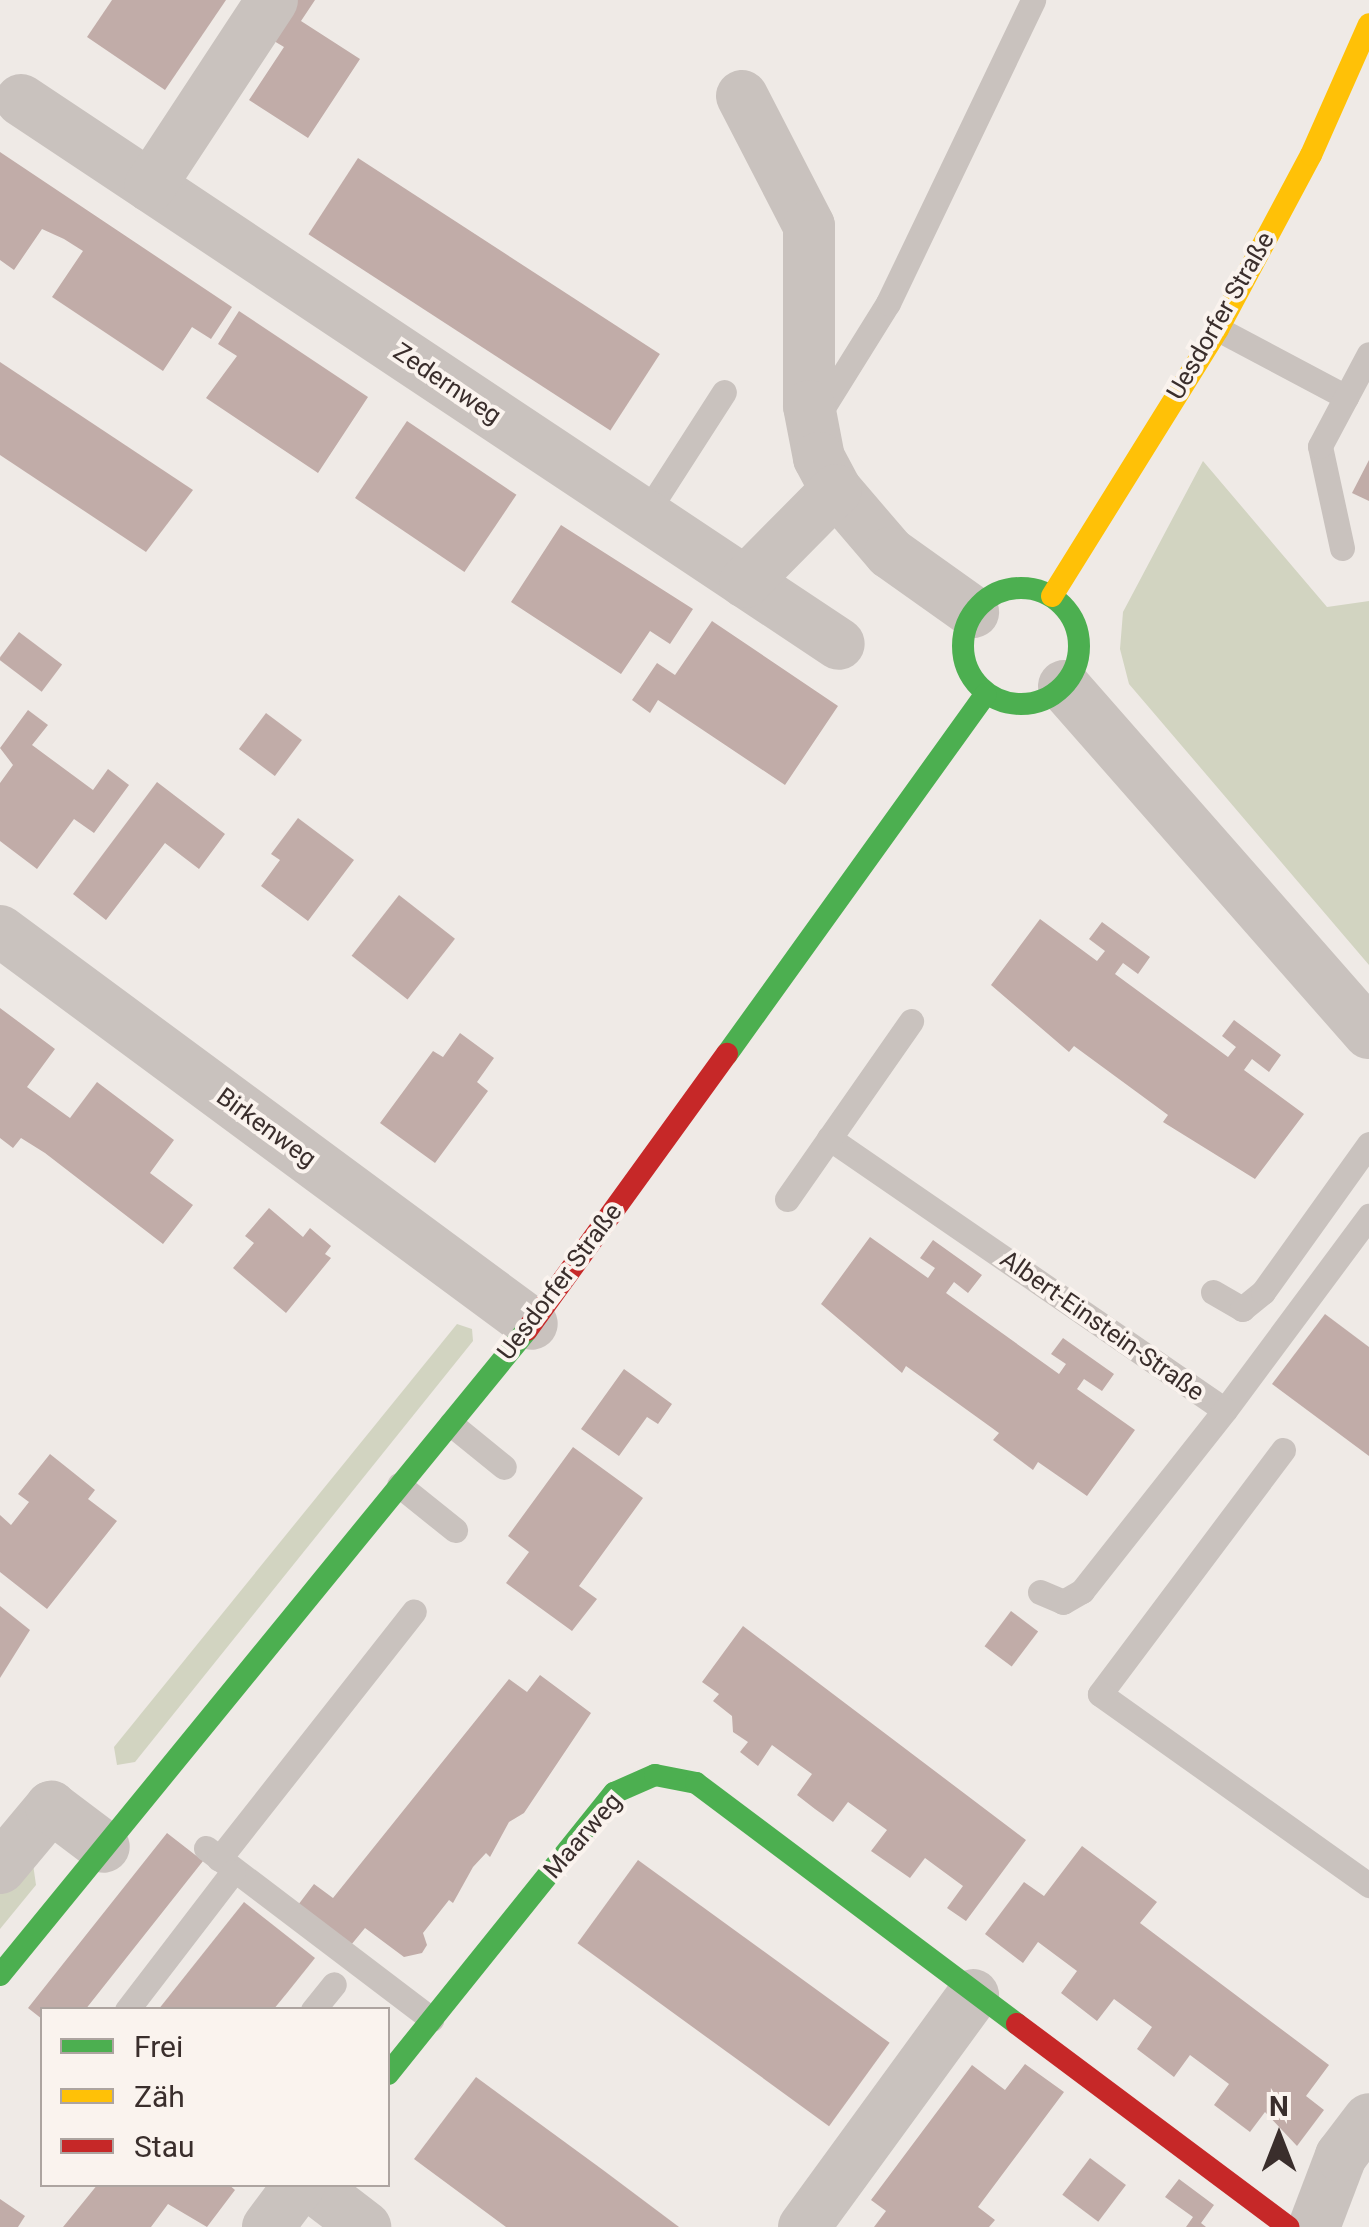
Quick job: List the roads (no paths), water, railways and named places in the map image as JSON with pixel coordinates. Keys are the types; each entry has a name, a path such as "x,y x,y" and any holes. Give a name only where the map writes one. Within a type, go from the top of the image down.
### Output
{"street":[{"path":"150,186 272,0"},
{"name":"Uesdorfer Straße","path":"1052,596 1218,329 1311,155 1369,24"},
{"path":"742,96 809,226 812,426 836,490 890,554 973,612"},
{"name":"Zedernweg","path":"21,100 839,644"},
{"path":"745,582 836,490"},
{"path":"1036,589 1052,596 1068,609 1080,648 1064,686 1018,705 986,694 963,655 973,612 1001,591 1036,589"},
{"path":"1064,686 1369,1034"},
{"name":"Uesdorfer Straße","path":"0,1975 532,1324 986,694"},
{"name":"Birkenweg","path":"0,931 532,1324"},
{"name":"Maarweg","path":"390,2071 614,1793 655,1775 696,1783 973,1995 1288,2227"},
{"path":"0,1868 52,1806 104,1848"},
{"path":"804,2227 973,1995"},
{"path":"1314,2227 1341,2156 1369,2119"},
{"path":"268,2227 298,2187"},
{"path":"313,2187 364,2227"}],"lane":[{"path":"812,426 888,303 1033,0"},
{"path":"1218,329 1346,398"},
{"path":"1342,548 1320,446 1369,354"},
{"path":"645,515 724,392"},
{"path":"787,1199 911,1021"},
{"name":"Albert-Einstein-Straße","path":"829,1138 1225,1410 1369,1216"},
{"path":"1213,1292 1242,1308 1263,1292 1369,1144"},
{"path":"1040,1592 1063,1602 1082,1590 1225,1410"},
{"path":"450,1424 504,1467"},
{"path":"1283,1450 1100,1694 1369,1884"},
{"path":"400,1486 455,1530"},
{"path":"129,2007 219,1860 414,1612"},
{"path":"219,1860 431,2019"},
{"path":"315,2007 334,1984"}]}
